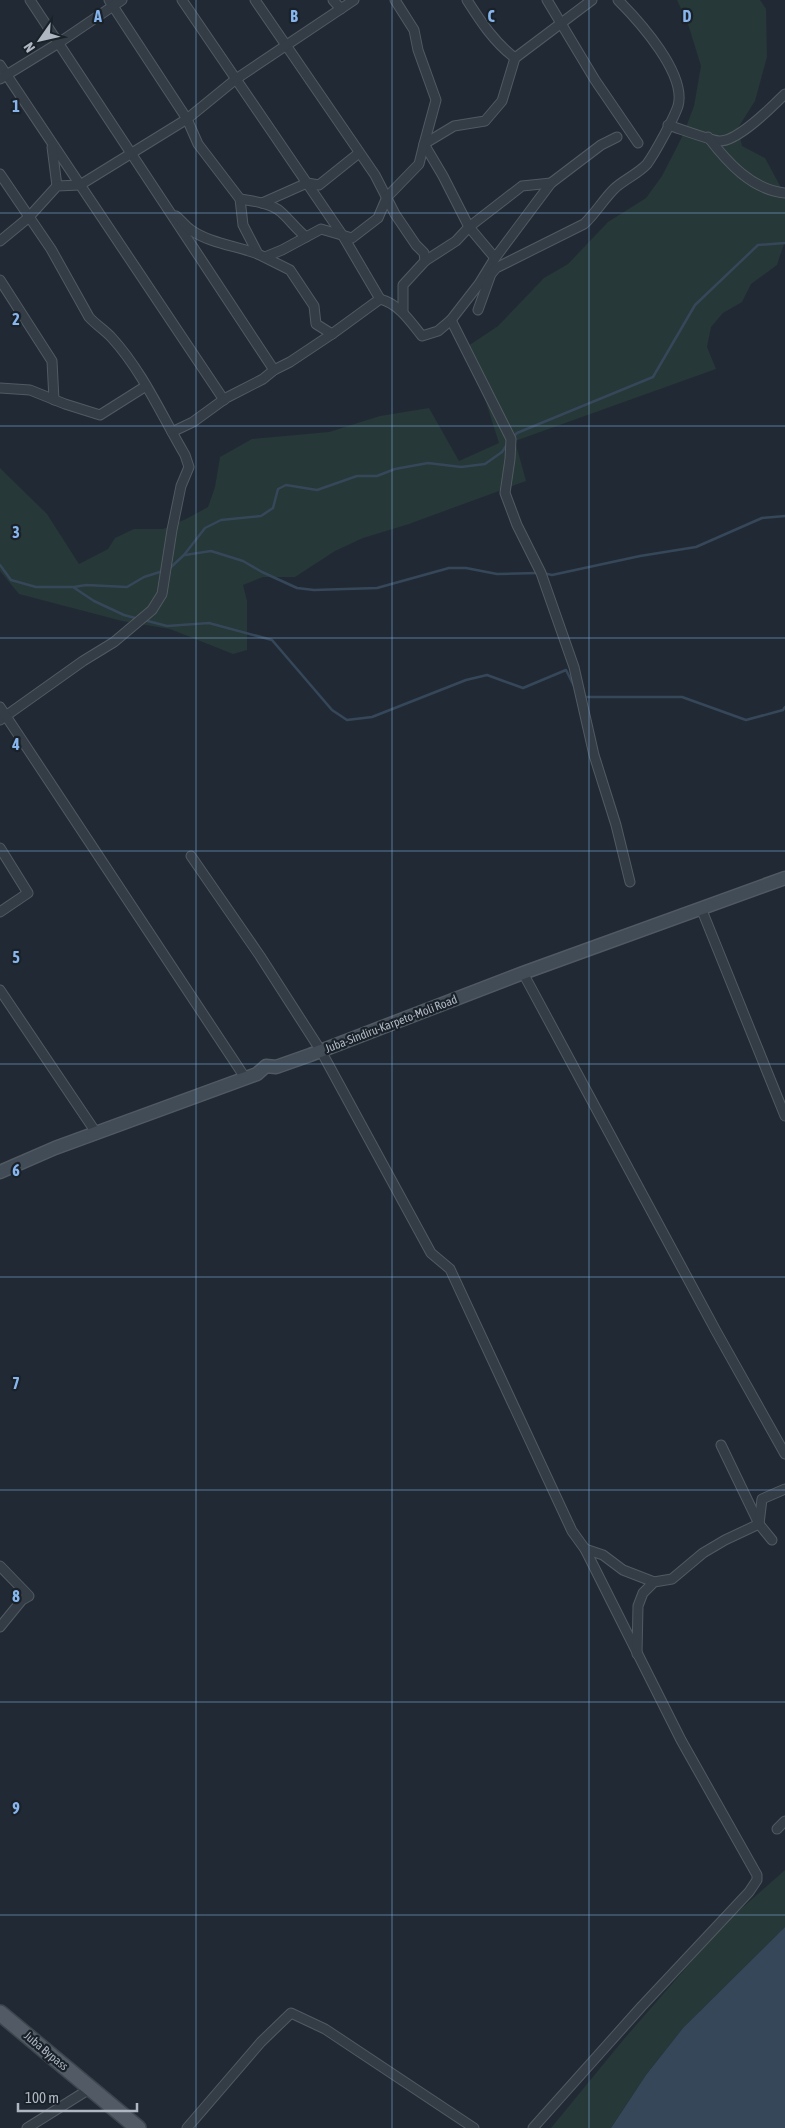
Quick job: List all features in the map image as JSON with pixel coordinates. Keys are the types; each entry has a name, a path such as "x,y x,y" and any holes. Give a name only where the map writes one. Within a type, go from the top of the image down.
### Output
{"main road":[{"name":"Juba-Sindiru-Karpeto-Moli Road","path":"0,1172 55,1148 246,1079 257,1074 266,1066 276,1067 321,1051 523,972 785,878"},
{"name":"Juba Bypass","path":"0,2013 138,2128"}],"street":[{"path":"30,0 57,44 274,370"},
{"path":"3,76 57,44 111,3 122,0"},
{"path":"182,0 343,236 380,299 389,301 403,311 422,336 438,331 451,320 551,183 589,154 617,137"},
{"path":"255,0 358,153 376,175 395,214 416,245 424,253 425,261"},
{"path":"333,0 341,9"},
{"path":"0,241 28,218 57,186 80,185 129,153 187,119 236,79 354,0"},
{"path":"261,255 282,250 321,229 352,238 378,218 387,197 418,164 436,100 418,50 414,30 395,0"},
{"path":"468,0 483,25 497,42 515,58"},
{"path":"547,0 594,80 638,143"},
{"path":"424,144 454,126 485,121 502,102 515,58 560,22 592,0"},
{"path":"478,310 491,274 496,268 584,224 593,216 614,188 646,164 678,105 677,87 670,67 643,25 618,0"},
{"path":"111,3 187,119 198,144 240,199 244,225 261,255"},
{"path":"0,65 3,76 52,142 224,400"},
{"path":"668,125 719,141 730,138 758,120 785,94"},
{"path":"114,127 129,153 167,208 192,230 223,244 239,247 261,255 290,270 314,306 316,324 332,334"},
{"path":"707,137 722,155 751,180 766,189 785,193"},
{"path":"52,142 57,186"},
{"path":"424,144 469,227 495,258"},
{"path":"262,203 307,182 319,185 358,153"},
{"path":"0,174 28,218 51,249 89,317 111,336 146,386 185,455 189,467 182,486 172,530 162,594 152,610 114,642 83,661 3,718"},
{"path":"403,311 403,285 425,261 456,242 469,227 522,186 551,183"},
{"path":"240,199 262,203 280,211 294,228 306,237"},
{"path":"0,280 52,361 54,400"},
{"path":"172,432 193,422 224,400 263,379 274,370 296,358 380,299"},
{"path":"451,320 511,439 505,493 517,525 541,573 574,666 594,755 616,824 630,882"},
{"path":"0,388 30,390 100,415 146,386"},
{"path":"0,708 3,718 246,1079"},
{"path":"0,848 28,893 0,912"},
{"path":"191,856 260,956 321,1051 431,1253 450,1269 572,1531 586,1549 681,1740 756,1870 757,1880 749,1892 533,2128"},
{"path":"701,908 785,1116"},
{"path":"523,972 698,1298 785,1454"},
{"path":"0,990 97,1134"},
{"path":"721,1445 759,1524 772,1540"},
{"path":"759,1524 762,1499 785,1489"},
{"path":"586,1549 603,1555 623,1570 654,1582 672,1579 703,1553 759,1524"},
{"path":"0,1566 29,1596 22,1600 0,1627"},
{"path":"638,1654 638,1606 643,1593 654,1582"},
{"path":"777,1829 785,1821"},
{"path":"187,2128 262,2042 291,2013 325,2028 474,2128"},
{"path":"27,2128 91,2088"}],"shaded area":[{"path":"677,0 760,0 766,9 767,57 755,101 738,128 742,146 765,158 785,195 785,241 777,265 751,284 742,302 723,313 711,327 707,347 716,369 515,441 526,481 409,524 363,538 335,551 295,577 263,577 243,585 247,601 247,650 233,654 170,629 122,621 19,594 0,571 0,468 47,514 79,564 108,549 115,538 134,529 163,529 208,507 215,487 220,457 252,439 329,432 380,416 429,408 459,461 499,443 468,346 498,326 544,278 568,264 608,222 646,198 662,176 683,135 694,106 701,66 688,24"},
{"path":"785,1870 785,1927 683,2028 646,2075 611,2128 551,2128 624,2039 725,1923"}],"water":[{"path":"785,1927 785,2128 611,2128 646,2075 683,2028"}],"waterway":[{"path":"513,437 517,433 653,377 695,305 758,245 785,243"},
{"path":"170,568 184,555 205,528 221,520 261,516 273,508 278,489 286,485 317,490 357,476 377,476 395,469 428,463 461,467 485,464 502,452 508,443"},
{"path":"543,573 552,575 640,556 696,547 762,518 785,516"},
{"path":"185,555 211,551 243,561 297,588 314,590 377,588 449,568 466,568 497,574 537,573"},
{"path":"0,565 11,580 36,587 73,587 94,601 124,615 139,619"},
{"path":"74,587 86,585 127,587 144,577 163,571"},
{"path":"144,620 167,626 209,623 272,640 332,710 347,720 372,717 466,680 487,675 523,688 566,670 574,686"},
{"path":"583,697 682,697 746,720 783,710 785,707"}]}
